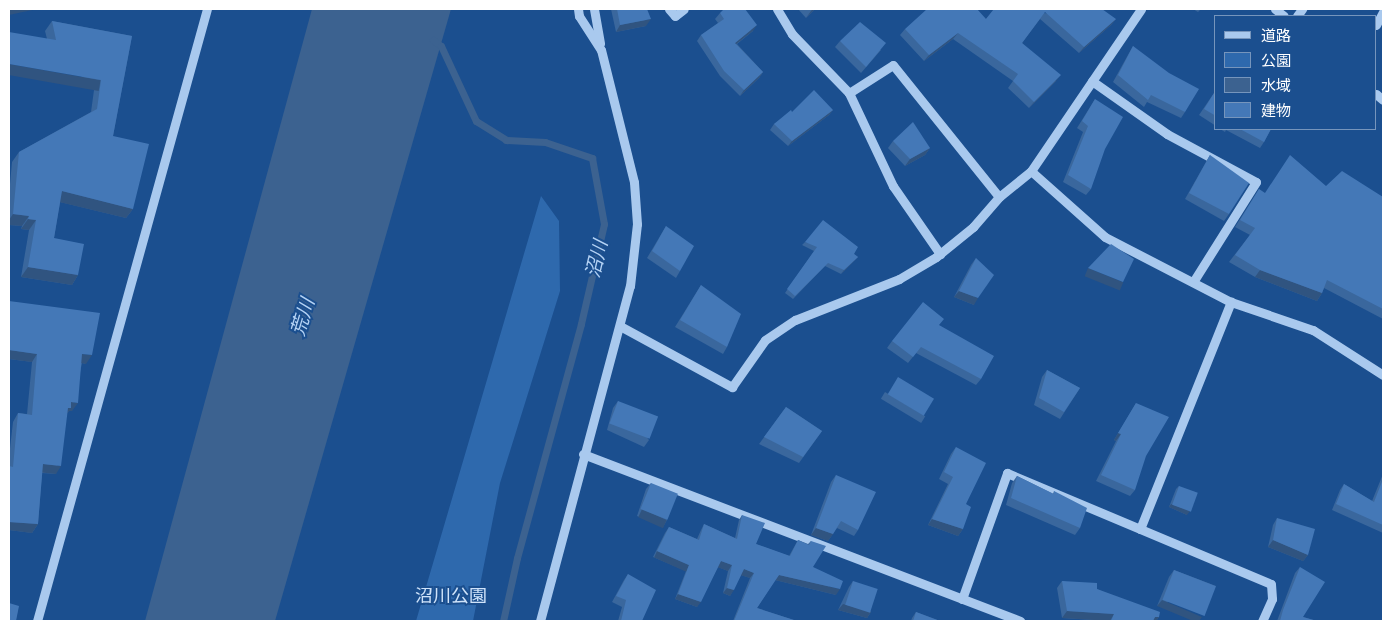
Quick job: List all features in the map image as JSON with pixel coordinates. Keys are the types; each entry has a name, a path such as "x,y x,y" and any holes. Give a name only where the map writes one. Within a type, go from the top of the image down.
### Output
{"street":[{"path":"37,621 207,9"},
{"path":"578,9 601,50"},
{"path":"540,621 583,454 630,286 637,224 634,182 601,50 594,9"},
{"path":"669,9 675,16 684,9"},
{"path":"777,9 792,34 849,93 893,186 940,254"},
{"path":"620,326 732,388 765,340 772,335 796,320 899,278 940,254 973,227 999,197 1031,171 1141,9"},
{"path":"1377,23 1383,12"},
{"path":"849,93 893,65 999,197"},
{"path":"1092,81 1167,134 1256,182 1193,282"},
{"path":"1031,171 1105,237 1230,302 1313,330 1383,375"},
{"path":"1140,529 1230,302"},
{"path":"583,454 1020,621"},
{"path":"962,599 1007,473 1271,584 1272,599 1262,621"}],"green space":[{"name":"沼川公園","path":"541,196 559,221 560,291 500,483 473,621 416,621"}],"water":[{"name":"荒川","path":"312,9 451,9 275,621 145,621"}],"building":[{"path":"617,9 647,9 651,19 620,25"},
{"path":"724,9 745,9 757,25 735,43 763,72 744,90 724,71 701,35 724,19 720,13"},
{"path":"927,9 977,9 986,19 994,9 1102,9 1116,19 1084,47 1045,12 1022,43 1061,75 1034,102 1013,81 1018,74 958,33 929,55 905,29"},
{"path":"52,21 132,36 113,136 149,144 133,209 62,191 54,238 84,244 78,275 28,267 36,220 28,219 29,216 13,214 19,152 97,109 101,80 9,64 9,32 56,40"},
{"path":"860,22 886,43 866,67 840,41"},
{"path":"1133,46 1169,73 1199,89 1185,112 1151,95 1148,100 1118,75"},
{"path":"814,90 833,110 792,141 774,124 791,110 792,112"},
{"path":"1214,93 1214,115 1204,109"},
{"path":"1095,99 1123,117 1105,149 1091,189 1068,175 1088,126 1082,121"},
{"path":"913,122 930,148 910,159 893,141"},
{"path":"1242,130 1270,130 1264,142"},
{"path":"1210,155 1249,183 1229,214 1189,193"},
{"path":"1290,155 1326,186 1342,171 1383,197 1383,309 1327,280 1322,293 1260,270 1235,255 1255,228 1240,220 1259,189 1265,193"},
{"path":"823,220 858,247 854,254 858,257 844,270 828,263 795,296 787,289 817,247 805,242"},
{"path":"666,226 694,246 680,271 652,251"},
{"path":"1111,244 1134,259 1123,282 1088,268"},
{"path":"976,258 994,275 978,298 959,291"},
{"path":"701,285 741,314 727,347 680,320"},
{"path":"9,301 100,313 92,355 82,354 78,403 71,402 71,408 68,408 61,466 43,464 38,524 9,522 9,466 13,467 18,413 32,415 37,354 9,350"},
{"path":"923,302 944,319 939,325 994,356 981,379 921,347 913,357 892,341"},
{"path":"1047,370 1080,388 1064,412 1039,398"},
{"path":"898,377 934,399 924,416 888,394"},
{"path":"618,401 658,416 650,439 609,423"},
{"path":"1136,403 1169,417 1146,456 1135,490 1101,475 1121,434 1118,433"},
{"path":"786,407 822,431 803,457 764,437"},
{"path":"956,447 986,463 966,504 971,507 963,529 932,519 953,477 944,472"},
{"path":"836,475 876,492 858,530 841,521 833,534 816,528"},
{"path":"1017,476 1054,494 1054,491 1087,508 1080,528 1011,498"},
{"path":"1383,479 1383,525 1336,504 1344,484 1374,502"},
{"path":"651,483 678,494 667,520 641,509"},
{"path":"1179,486 1198,493 1191,512 1172,505"},
{"path":"742,515 765,523 756,544 790,556 798,540 809,545 811,541 826,546 813,567 843,581 840,589 779,575 757,608 797,621 734,621 754,573 744,569 734,590 727,588 732,565 721,561 701,602 678,594 689,565 657,551 669,527 699,540 704,524 737,539"},
{"path":"1277,518 1315,529 1308,555 1273,540"},
{"path":"1300,567 1325,582 1303,617 1317,621 1280,621 1283,610"},
{"path":"1174,570 1216,586 1205,616 1163,600"},
{"path":"628,574 656,590 642,621 621,621 626,600 616,596"},
{"path":"853,581 878,589 870,613 845,605"},
{"path":"1062,581 1097,583 1097,589 1160,612 1159,617 1155,617 1153,621 1111,621 1114,614 1067,611"},
{"path":"9,603 19,606 16,621 9,621"},
{"path":"916,612 940,621 913,621"}],"waterway":[{"name":"沼川","path":"433,40 441,46 476,121 506,140 545,142 592,158 604,224 581,324 517,558 503,621"}]}
